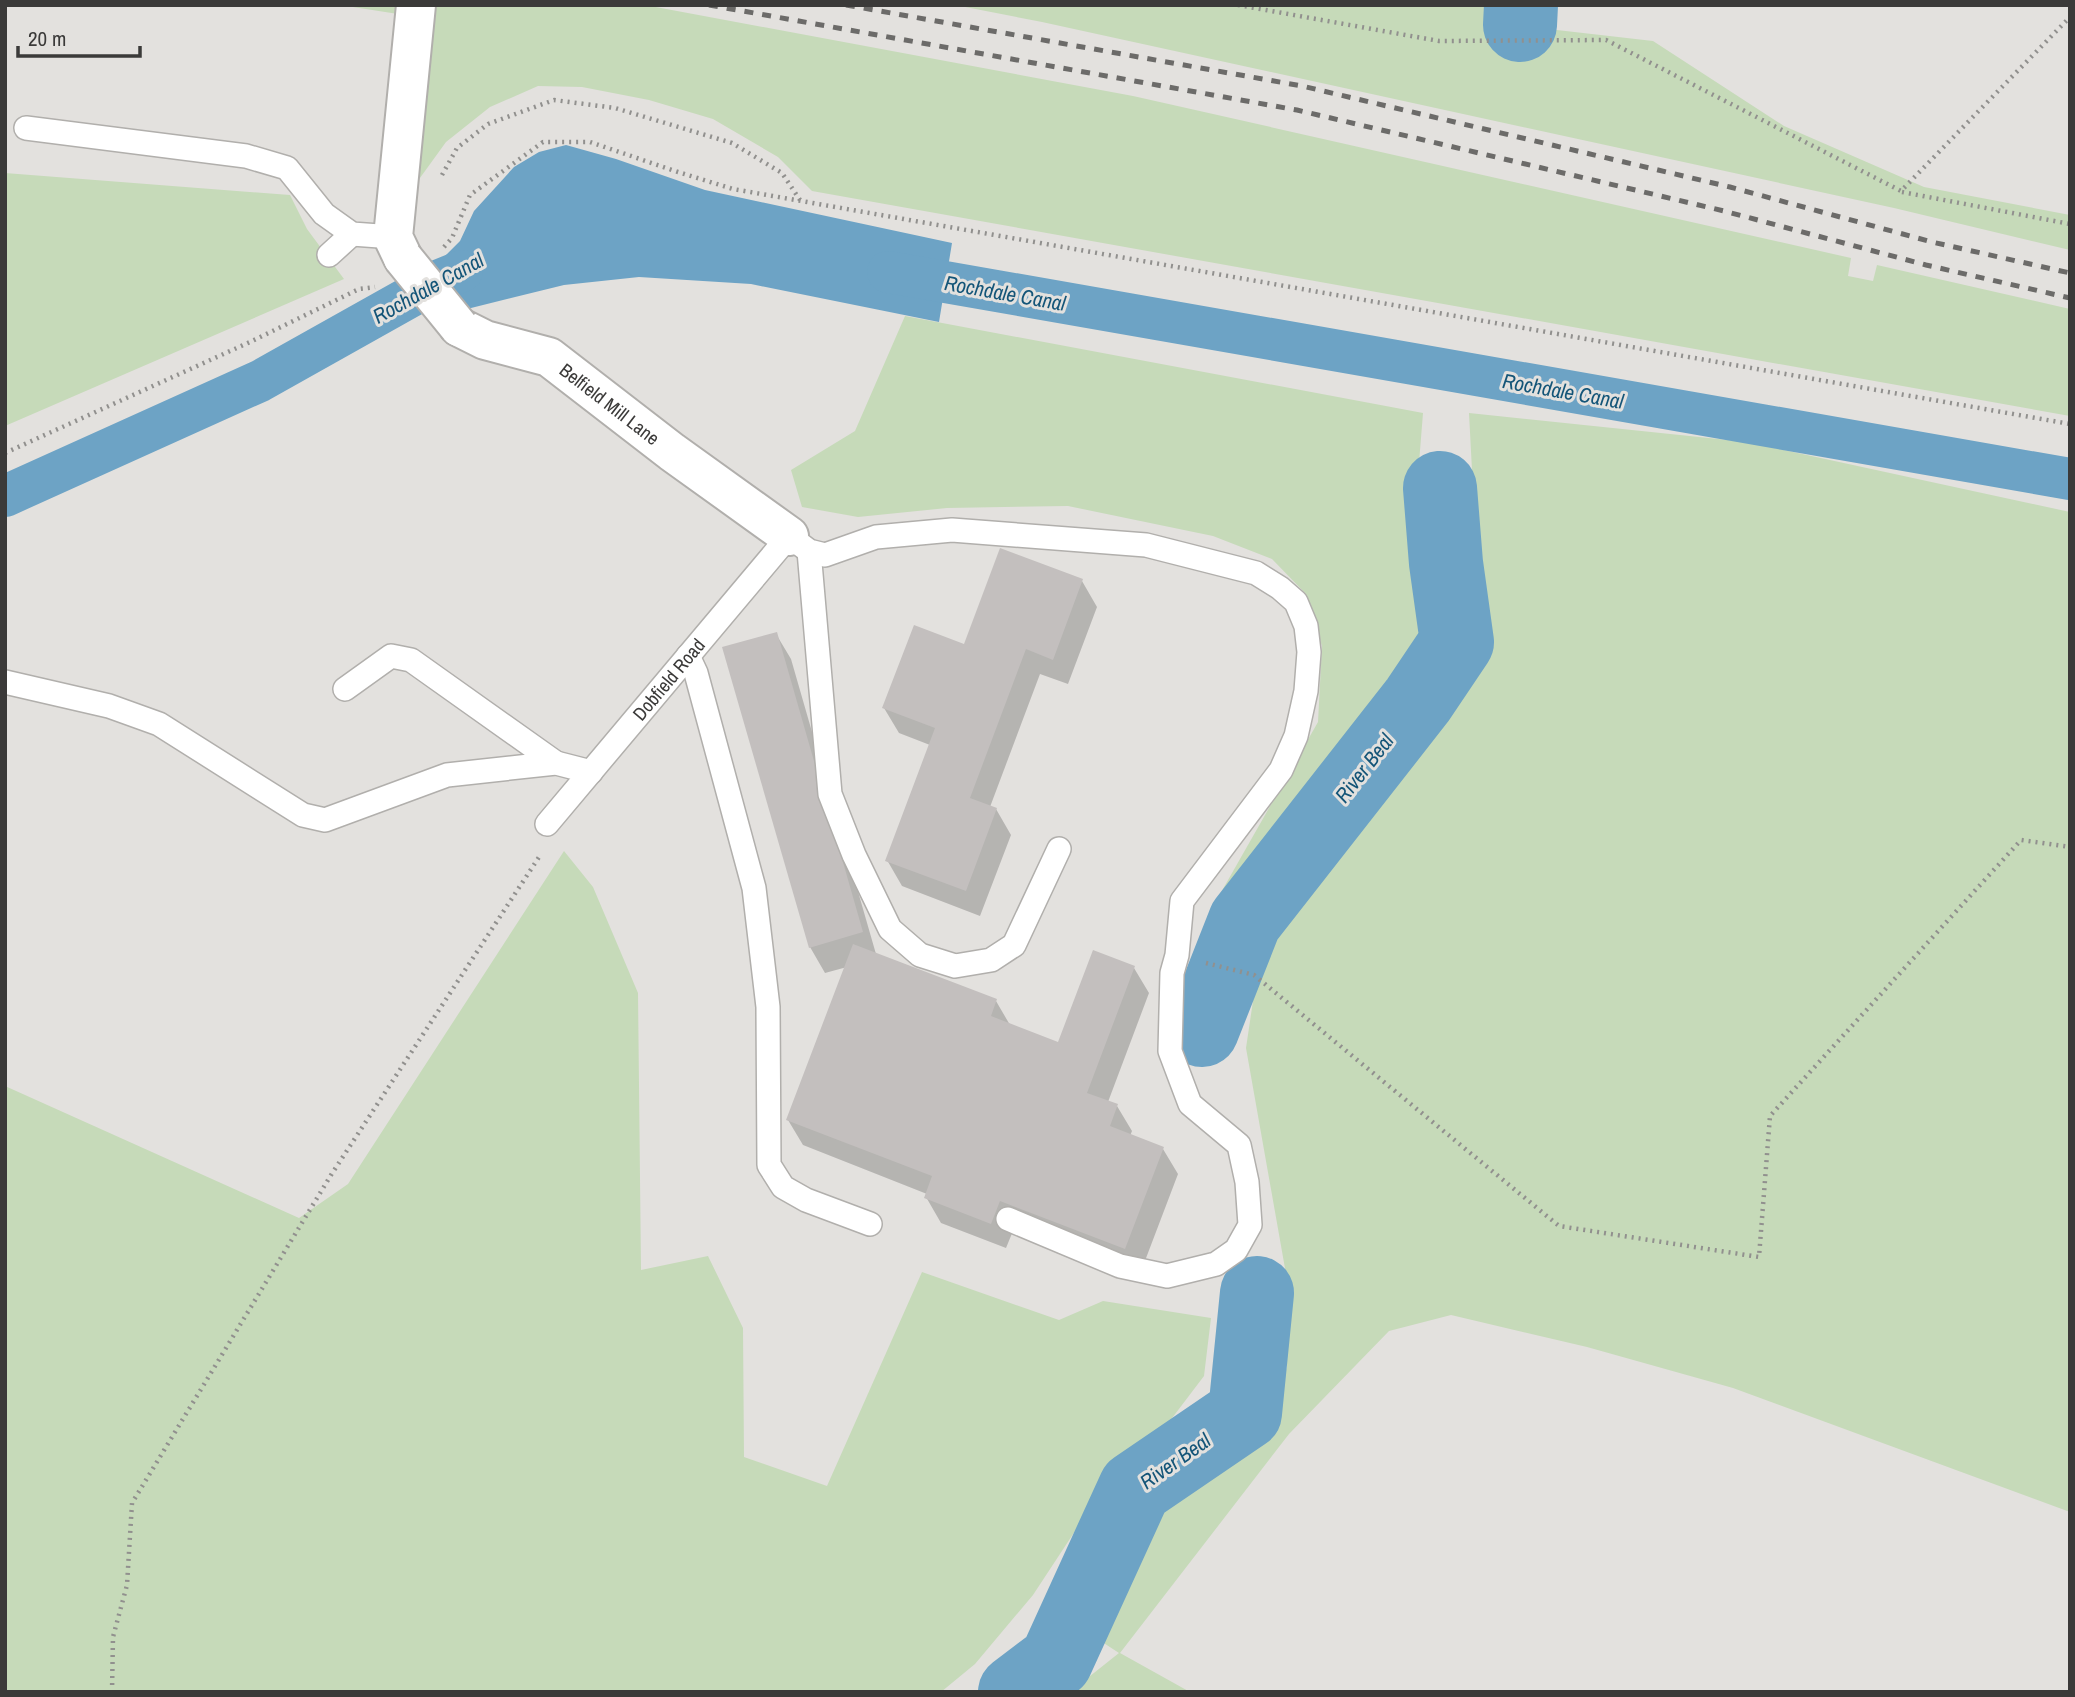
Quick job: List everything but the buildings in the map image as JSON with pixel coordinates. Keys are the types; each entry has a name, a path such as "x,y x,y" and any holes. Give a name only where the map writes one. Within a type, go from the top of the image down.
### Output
{"street":[{"path":"405,259 416,5"},
{"name":"Belfield Mill Lane","path":"405,259 459,327 485,340 549,358 672,452 799,543"}],"lane":[{"path":"26,128 246,156 270,162 286,168 324,214 352,234 405,259"},
{"path":"329,254 352,234"},
{"path":"799,543 825,555 876,537 951,530 1146,545 1256,573 1296,602 1306,626 1309,652 1306,691 1296,736 1282,770 1181,901 1177,955 1172,973 1170,1051 1190,1104 1239,1145 1247,1182 1250,1225 1236,1250 1216,1264 1167,1276 1120,1266 1008,1219"},
{"path":"799,543 830,794 854,855 890,929 920,955 955,966 991,960 1014,945 1059,849"},
{"name":"Dobfield Road","path":"547,824 688,656 799,543"},
{"path":"345,689 391,656 411,660 556,763"},
{"path":"688,656 696,673 754,888 768,1007 769,1165 783,1187 806,1200 870,1224"},
{"path":"5,682 109,706 159,724 303,815 325,820 447,775 556,763 591,772"}],"path":[{"path":"1238,5 1439,41 1606,40 1901,191 2070,224"},
{"path":"1901,191 2070,17"},
{"path":"440,177 457,148 488,124 554,100 615,108 732,143 782,173 800,201"},
{"path":"5,453 250,342 359,289 405,259 452,238 470,195 542,142 590,142 733,189 2070,424"},
{"path":"112,1692 113,1636 127,1585 132,1503 331,1175 543,852 547,824"},
{"path":"1196,960 1254,975 1559,1226 1759,1257 1770,1116 2021,840 2070,847"}],"green space":[{"path":"340,5 400,5 398,14"},
{"path":"432,5 645,5 1133,96 1851,258 1848,276 1873,281 1877,265 2070,309 2070,416 812,191 778,157 713,119 649,100 582,87 538,86 490,107 446,142 412,189"},
{"path":"955,5 1506,5 1504,24 1653,41 1784,126 1924,187 2070,215 2070,250 1894,208"},
{"path":"5,173 290,195 307,229 344,279 5,426"},
{"path":"905,316 1423,413 1417,488 1434,640 1212,934 1207,917 1318,722 1322,646 1305,593 1272,559 1213,536 1068,506 947,508 858,517 802,507 791,470 855,431"},
{"path":"1469,413 1747,442 2070,512 2070,1512 1733,1388 1587,1347 1451,1315 1389,1331 1289,1434 1120,1653 1190,1692 1070,1692 1119,1653 1090,1634 1155,1514 1267,1422 1287,1367 1284,1290 1286,1274 1246,1048 1253,1001 1253,952 1270,918 1481,641"},
{"path":"564,851 593,887 638,993 641,1270 708,1256 743,1328 744,1457 827,1486 922,1272 1059,1320 1103,1301 1211,1318 1204,1376 1163,1430 1106,1484 1033,1595 975,1664 941,1692 5,1692 5,1086 299,1218 348,1184"}],"water":[{"path":"566,145 705,190 952,243 939,322 751,284 639,277 564,285 463,310 432,269 460,241 474,211 514,167 539,152"}],"waterway":[{"name":"River Beal","path":"1520,25 1521,5"},
{"name":"Rochdale Canal","path":"5,496 260,381 440,280 462,271"},
{"name":"Rochdale Canal","path":"888,272 2070,479"},
{"name":"River Beal","path":"1202,1030 1245,921 1418,700 1457,642 1446,563 1440,488"},
{"name":"River Beal","path":"1015,1692 1056,1661 1135,1488 1245,1413 1257,1293"}],"railway":[{"path":"709,5 1297,110 1724,211 1926,265 2070,298"},
{"path":"846,5 1302,86 1730,187 1932,242 2070,273"}]}
